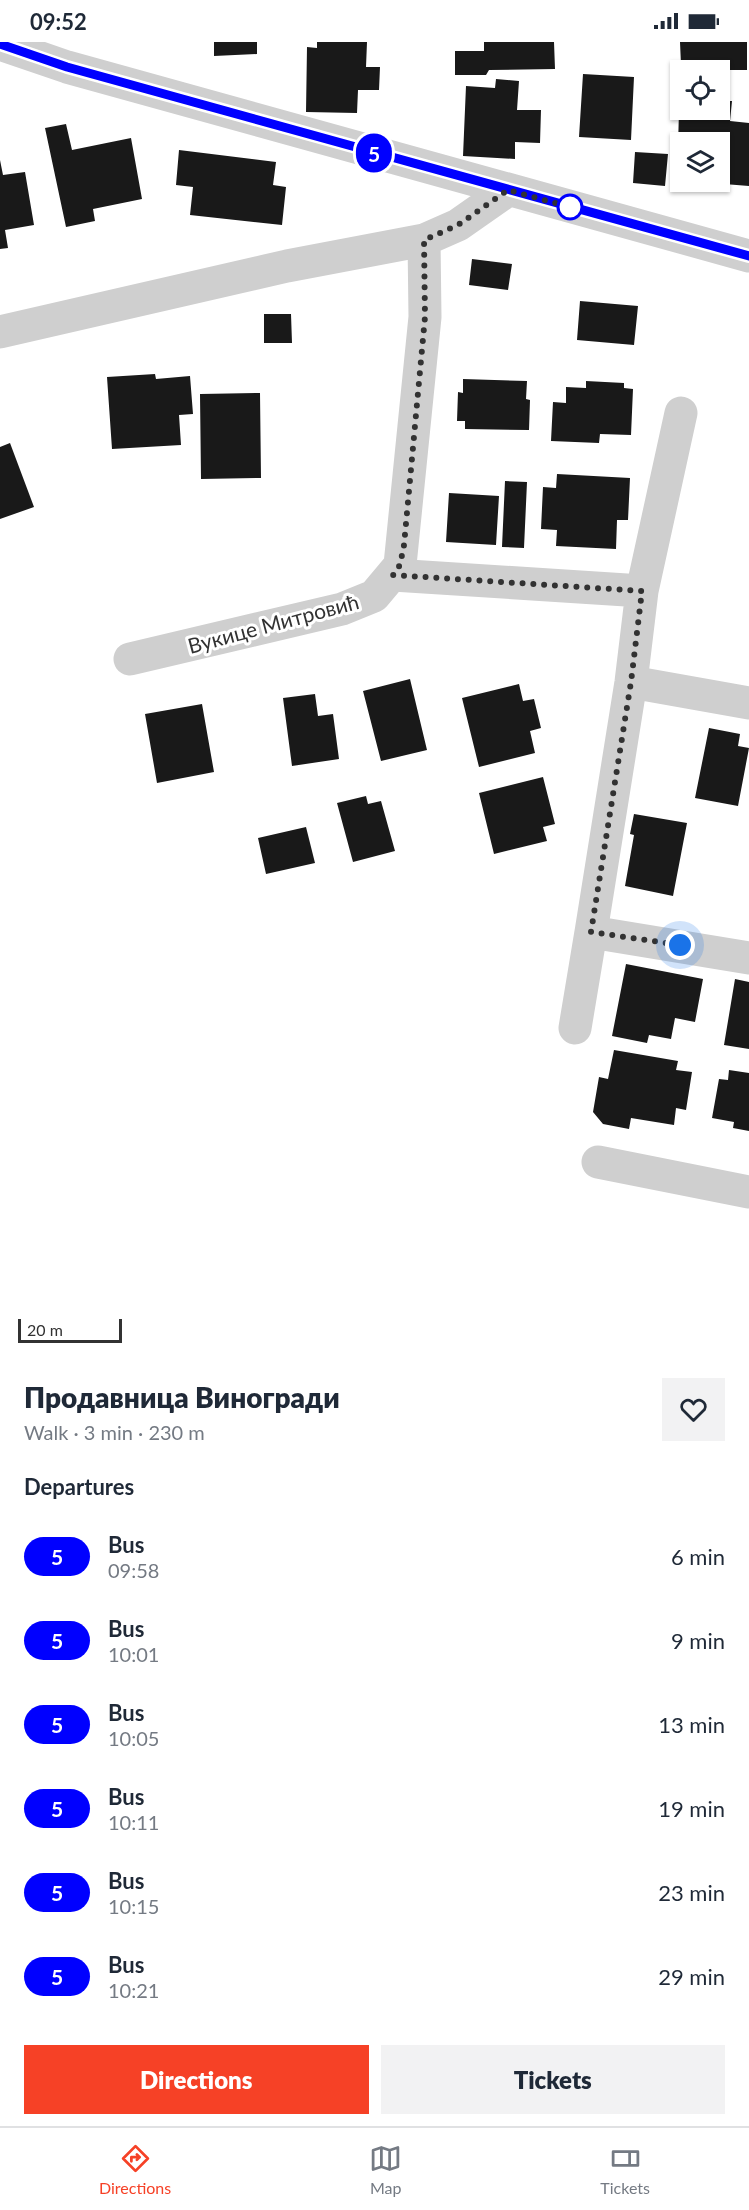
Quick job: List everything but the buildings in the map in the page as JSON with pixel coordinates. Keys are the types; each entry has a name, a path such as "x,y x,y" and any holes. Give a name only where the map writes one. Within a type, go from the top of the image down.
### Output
{"street":[{"path":"0,44 39,52 508,190 749,256"},
{"path":"0,332 288,266 424,240 458,225 508,190"},
{"name":"Вукице Митровић","path":"130,659 342,609 374,596 393,575 400,565 404,545 425,317 424,240"},
{"path":"575,1028 631,682 642,591 681,412"},
{"path":"393,575 642,591"},
{"path":"631,682 749,703"},
{"path":"591,932 749,958"},
{"path":"598,1162 749,1192"}],"bus line":[{"name":"5","path":"0,44 67,67 749,256"}],"route":[{"path":"570,207 573,208 508,190 458,225 424,240 425,317 404,545 400,565 393,575 504,580 642,591 631,682 591,932 680,945"}]}
